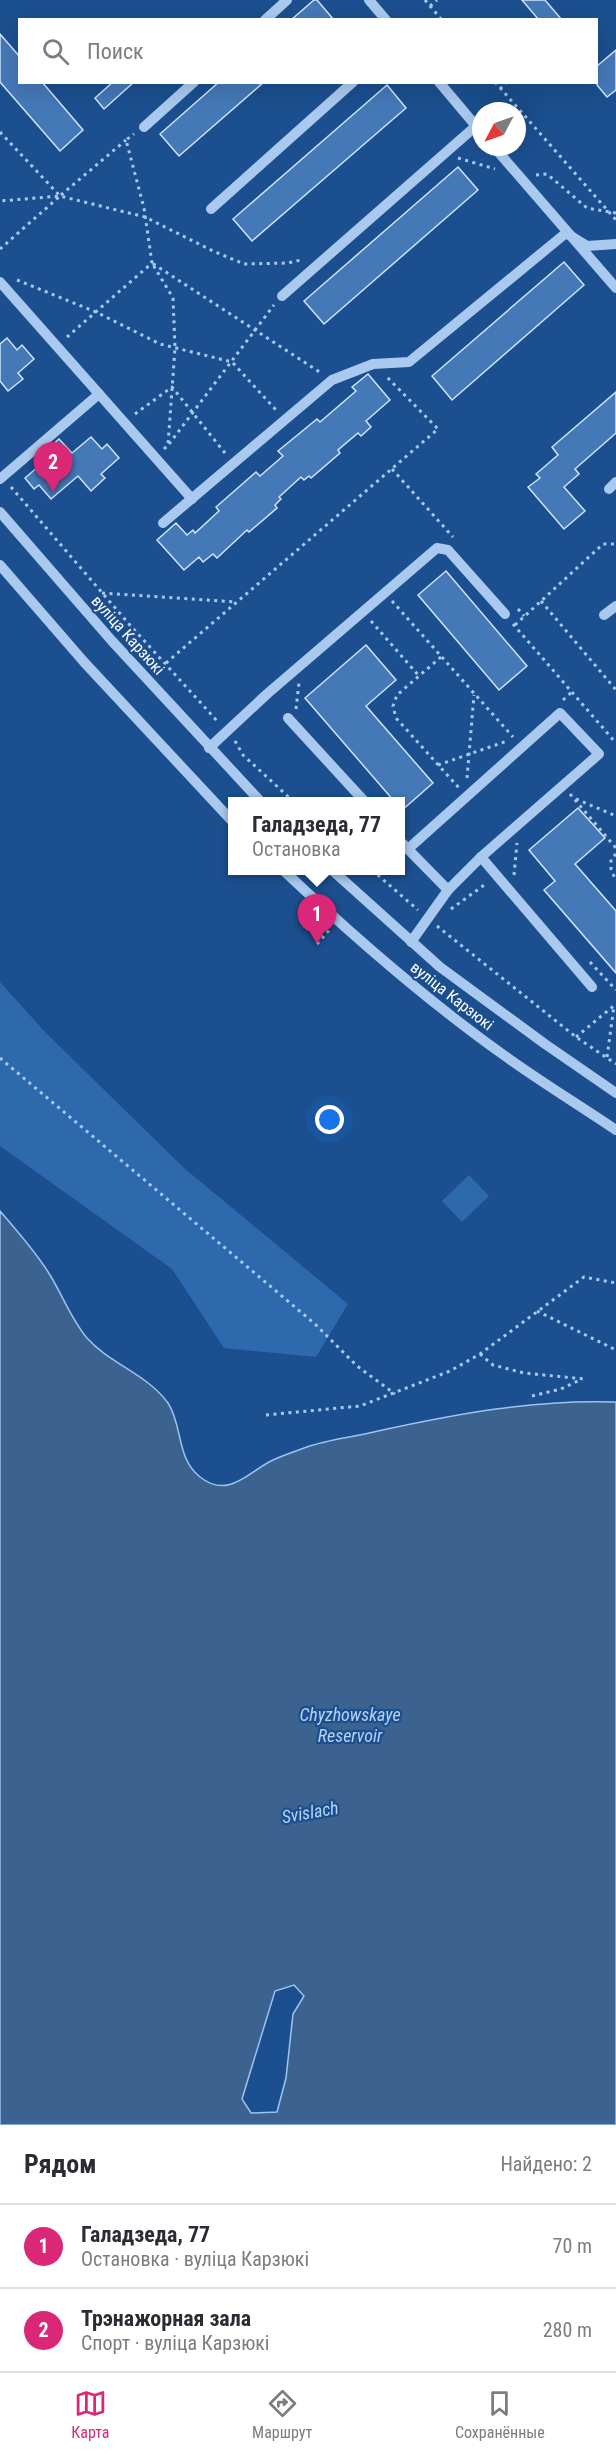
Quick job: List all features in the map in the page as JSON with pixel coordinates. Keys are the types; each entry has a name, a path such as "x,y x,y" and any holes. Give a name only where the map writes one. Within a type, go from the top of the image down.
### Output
{"street":[{"path":"267,18 287,0"},
{"path":"369,0 384,18"},
{"path":"144,127 192,84"},
{"path":"211,209 351,84"},
{"path":"441,84 472,121"},
{"path":"282,296 472,135"},
{"path":"502,156 616,288"},
{"path":"566,233 587,246 611,245 616,238"},
{"path":"163,523 333,380 373,364 408,362 416,357 566,233"},
{"path":"4,279 9,292 192,499"},
{"path":"0,300 9,292"},
{"path":"1,478 99,394"},
{"name":"вуліца Карзюкі","path":"0,512 209,748 257,797"},
{"path":"209,748 384,592 437,548 448,550 505,614"},
{"path":"0,566 84,662 228,817"},
{"path":"604,615 616,606"},
{"path":"405,844 560,712 598,754 448,890 433,918 411,942"},
{"path":"292,717 361,797"},
{"path":"405,846 448,890"},
{"path":"481,858 592,987"},
{"name":"вуліца Карзюкі","path":"288,875 337,921 489,1044 616,1130"},
{"name":"вуліца Карзюкі","path":"337,875 440,967 616,1093"}],"path":[{"path":"425,0 440,18"},
{"path":"430,6 437,0"},
{"path":"496,84 616,220"},
{"path":"500,89 505,84"},
{"path":"0,249 144,127"},
{"path":"0,132 60,196"},
{"path":"126,140 145,217 152,263 173,298 175,348 168,445"},
{"path":"0,201 60,196 145,217 244,264 288,263 328,255"},
{"path":"57,346 152,263"},
{"path":"152,263 184,286 256,328 333,380"},
{"path":"4,279 96,312 160,344 232,362 285,420"},
{"path":"154,457 168,445 282,296"},
{"path":"166,663 438,429 373,364"},
{"path":"172,387 233,464"},
{"path":"124,423 172,387"},
{"path":"1,478 227,732 243,755 290,797"},
{"path":"514,625 603,544 616,544"},
{"path":"384,592 515,740 438,765"},
{"path":"102,593 237,602"},
{"path":"541,602 616,690"},
{"path":"505,614 616,743"},
{"path":"368,618 419,676"},
{"path":"441,656 397,695 393,706 396,718 460,789"},
{"path":"292,717 300,679"},
{"path":"557,706 573,691"},
{"path":"466,783 474,694"},
{"path":"608,734 616,734"},
{"path":"568,792 616,848"},
{"path":"574,798 616,816"},
{"path":"443,914 461,904 505,869 514,879 518,837"},
{"path":"616,854 611,859 611,869 616,881"},
{"path":"378,875 433,918 434,923 576,1037 616,1064"},
{"path":"317,944 337,921"},
{"path":"576,1037 615,1005"},
{"path":"607,1059 615,1005"},
{"path":"0,1058 315,1324 357,1366 395,1394"},
{"path":"266,1415 360,1406 395,1394 450,1371 480,1354 584,1277 616,1283"},
{"path":"537,1311 616,1350"},
{"path":"480,1354 493,1365 524,1373 584,1379 561,1389 532,1396"}],"shaded area":[{"path":"0,982 45,1032 184,1168 348,1304 316,1357 224,1348 172,1269 0,1146"},
{"path":"469,1175 489,1196 462,1222 442,1201"}],"water":[{"name":"Chyzhowskaye Reservoir","path":"0,1211 45,1267 76,1323 87,1338 106,1355 150,1384 168,1403 173,1412 187,1461 200,1477 210,1483 220,1486 230,1485 273,1460 315,1444 407,1425 526,1405 616,1402 616,2125 0,2125","holes":["294,1985 304,1996 293,2014 286,2078 277,2112 251,2113 242,2099 275,1991"]}],"building":[{"path":"314,0 317,0 332,18 293,18"},
{"path":"522,0 545,0 560,18 537,18"},
{"path":"0,34 18,55 18,84 44,84 83,130 60,151 0,82"},
{"path":"616,50 616,90 607,97 597,85 598,65"},
{"path":"111,84 132,84 104,109 95,98"},
{"path":"217,84 262,84 179,156 160,134"},
{"path":"387,85 406,108 252,241 233,219"},
{"path":"458,167 478,190 324,324 304,301"},
{"path":"564,262 584,285 452,400 432,376"},
{"path":"7,338 17,350 22,345 34,359 18,373 23,379 8,391 0,381 0,344"},
{"path":"368,374 390,400 366,421 371,427 361,436 358,433 338,450 340,453 311,478 309,476 304,480 301,477 279,497 281,499 275,505 277,508 249,532 247,530 217,558 213,554 203,562 199,557 184,570 157,540 176,523 187,535 193,530 195,533 219,511 216,507 256,472 260,476 283,456 278,451 317,419 320,422 356,391 352,387"},
{"path":"616,392 616,433 575,469 579,474 564,487 585,511 564,529 528,487 540,478 536,474 558,455 552,447"},
{"path":"91,437 102,449 107,444 119,458 101,474 105,478 91,491 78,476 51,499 39,485 34,489 25,478 47,459 42,454 59,439 72,453"},
{"path":"446,571 527,666 499,690 418,595"},
{"path":"366,645 396,680 366,706 433,783 405,808 405,797 391,797 305,698"},
{"path":"578,808 605,838 575,864 616,911 616,973 544,890 555,881 529,850"}],"place":[{"name":"Трэнажорная зала","path":"53,492"},
{"name":"Галадзеда, 77","path":"317,944"}],"water label":[{"name":"Svislach","path":"310,1812"}]}
